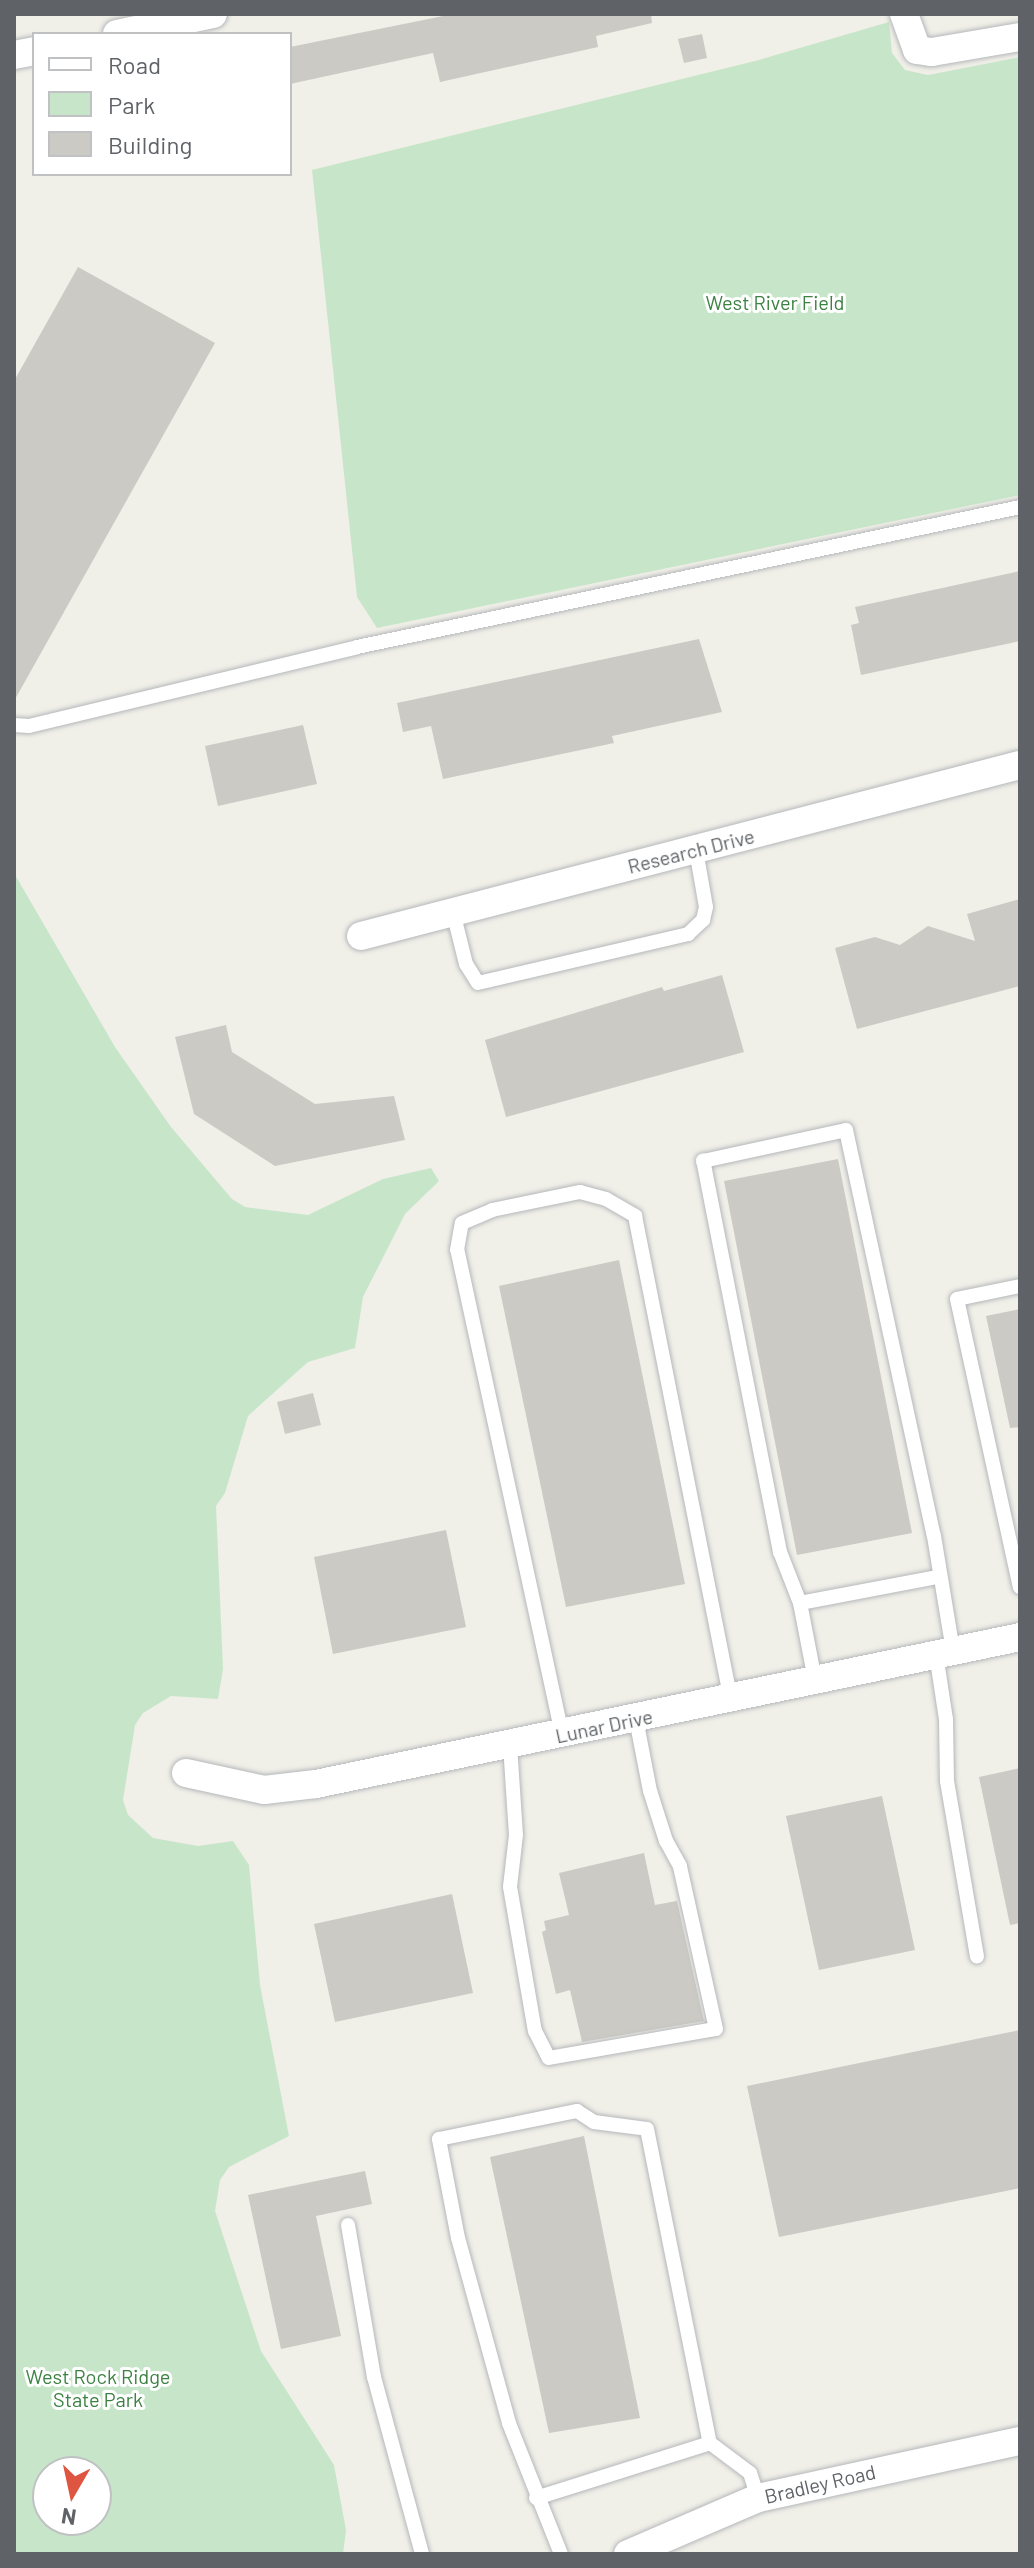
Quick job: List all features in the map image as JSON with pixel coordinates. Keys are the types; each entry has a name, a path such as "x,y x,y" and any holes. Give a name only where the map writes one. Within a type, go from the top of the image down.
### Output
{"street":[{"path":"127,32 213,14"},
{"path":"904,14 917,50 932,52 1020,37"},
{"name":"Research Drive","path":"361,936 1020,765"},
{"name":"Lunar Drive","path":"186,1773 264,1790 510,1745 1020,1637"},
{"name":"Bradley Road","path":"628,2554 758,2498 1020,2441"}],"lane":[{"path":"14,725 29,726 327,654 1020,507"},
{"path":"453,912 466,964 478,983 688,934 703,920 706,907 696,850"},
{"path":"815,1680 800,1603 780,1552 703,1161 846,1130 934,1536 945,1653 947,1781 977,1956"},
{"path":"562,1734 457,1250 462,1223 492,1210 580,1192 606,1199 635,1216 731,1699"},
{"path":"1020,1286 957,1299 1017,1559 1020,1587"},
{"path":"800,1603 937,1577"},
{"path":"510,1745 516,1835 510,1887 535,2031 549,2058 716,2029 680,1866 666,1841 650,1791 636,1719"},
{"path":"561,2554 536,2498 509,2423 458,2238 439,2139 577,2111 594,2122 647,2129 710,2443 750,2473 758,2498"},
{"path":"348,2225 374,2377 422,2554"},
{"path":"536,2498 710,2443"}],"green space":[{"name":"West River Field","path":"889,22 892,53 905,70 928,75 1020,57 1020,495 377,628 357,597 312,170 755,61"},
{"name":"West Rock Ridge State Park","path":"14,873 115,1047 171,1127 232,1199 245,1207 308,1215 383,1179 431,1168 439,1181 405,1214 363,1297 355,1348 308,1362 248,1416 225,1493 216,1506 223,1669 218,1699 171,1696 143,1713 135,1725 123,1800 128,1815 153,1838 198,1846 233,1841 249,1865 260,1985 289,2136 229,2167 220,2180 215,2211 261,2351 334,2465 346,2530 343,2554 14,2554"}],"building":[{"path":"453,14 651,14 652,23 596,36 598,47 440,82 433,53 292,84 292,47"},
{"path":"702,34 707,58 684,63 678,39"},
{"path":"78,267 215,343 14,701 14,381"},
{"path":"1020,571 1020,641 861,675 851,625 859,623 855,607"},
{"path":"699,639 722,712 612,736 614,743 443,779 431,726 403,732 397,703"},
{"path":"303,725 317,784 218,806 205,746"},
{"path":"1020,899 1020,986 857,1029 835,948 875,937 900,945 928,926 975,941 967,914"},
{"path":"722,975 744,1052 506,1117 485,1040 662,987 664,991"},
{"path":"226,1025 232,1052 315,1104 394,1096 405,1140 275,1166 194,1114 175,1037"},
{"path":"838,1159 912,1533 797,1555 724,1181"},
{"path":"619,1260 685,1584 566,1607 499,1286"},
{"path":"1020,1309 1020,1427 1010,1428 986,1316"},
{"path":"313,1393 321,1425 285,1434 277,1402"},
{"path":"446,1530 466,1627 333,1654 314,1557"},
{"path":"1020,1768 1020,1923 1010,1925 979,1777"},
{"path":"882,1796 915,1950 819,1970 786,1816"},
{"path":"644,1853 655,1905 677,1901 704,2021 582,2042 570,1990 556,1994 542,1932 546,1930 544,1921 569,1915 559,1873"},
{"path":"452,1894 473,1993 335,2022 314,1924"},
{"path":"1020,2030 1020,2188 779,2237 747,2086"},
{"path":"584,2136 640,2418 549,2433 490,2157"},
{"path":"365,2171 372,2204 316,2216 341,2336 281,2349 248,2195"}]}
